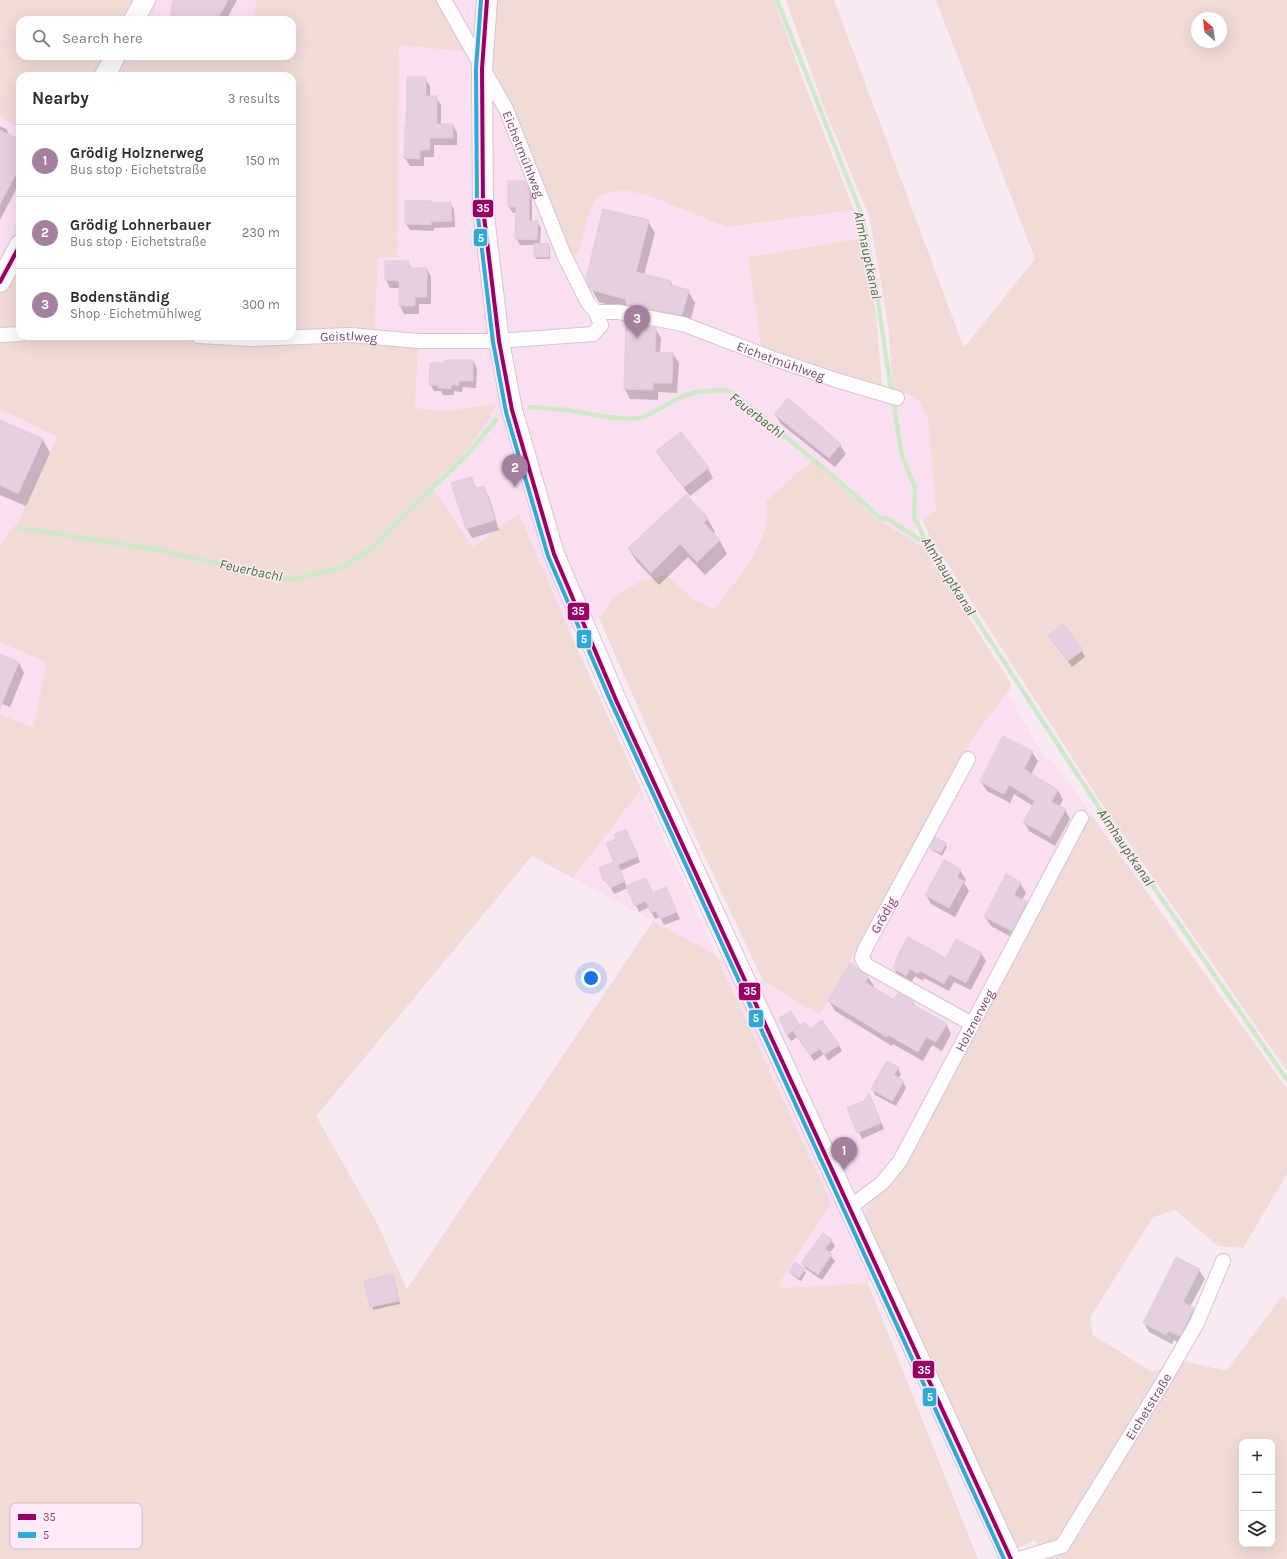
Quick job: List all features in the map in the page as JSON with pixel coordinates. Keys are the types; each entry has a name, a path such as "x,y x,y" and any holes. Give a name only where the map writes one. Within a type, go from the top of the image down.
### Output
{"main road":[{"path":"136,16 145,0"},
{"path":"487,0 482,69 483,208 499,341 512,410 554,554 620,707 1011,1559"},
{"path":"107,72 113,60"},
{"path":"0,282 16,252"}],"street":[{"name":"Eichetmühlweg","path":"444,0 506,109 564,255 588,303 596,312 618,312 683,324 779,360 891,396"},
{"path":"499,341 593,334 601,325 596,312"},
{"path":"0,335 16,334"},
{"name":"Geistlweg","path":"296,337 350,335 418,341 499,341"},
{"name":"Grödig","path":"968,759 865,949 862,958 866,965 972,1024"},
{"name":"Holznerweg","path":"849,1208 882,1183 900,1161 1081,818"},
{"name":"Eichetstraße","path":"1054,1559 1163,1382 1197,1323 1223,1261"},
{"path":"1019,1559 1062,1546"}],"shaded area":[{"path":"0,0 155,0 145,16 16,16 16,60 296,60 296,16 254,16 256,0 437,0 466,52 399,45 397,257 378,258 374,341 418,346 415,408 446,411 496,404 489,419 461,459 433,489 473,547 519,513 569,630 641,789 573,878 532,856 316,1116 376,1221 407,1289 653,921 716,955 831,1203 780,1282 781,1288 868,1283 978,1559 0,1559 0,714 34,728 46,662 0,642 0,544 18,522 57,437 0,409 0,259 16,228 16,340 296,340 296,72 16,72 16,127 0,116"},
{"path":"155,0 256,0 254,16 145,16"},
{"path":"437,0 495,0 589,212 594,202 604,194 625,190 652,197 727,227 854,210 862,238 748,257 761,346 906,395 916,397 928,417 936,511 922,519 914,531 924,548 877,519 812,460 766,501 768,518 754,555 714,609 695,600 665,575 639,582 612,599 599,618 569,630 520,514 473,547 433,489 461,459 496,405 446,411 415,408 417,346 374,342 378,257 397,256 399,45 466,52"},
{"path":"495,0 774,0 803,80 854,210 727,227 652,197 625,190 604,194 594,201 589,212 578,254 570,255 491,66"},
{"path":"786,0 834,0 964,348 1035,259 936,0 1287,0 1287,1071 1100,801 929,535 922,519 936,511 928,417 916,397 893,391 889,334 869,216 824,108"},
{"path":"0,116 16,127 16,228 0,259"},
{"path":"862,238 876,313 882,387 761,346 748,257"},
{"path":"0,409 57,437 18,522 0,544"},
{"path":"812,460 877,519 924,548 1012,685 978,730 820,1015 763,981 685,814 599,618 612,599 639,582 665,575 695,600 714,609 746,567 759,544 767,519 766,501"},
{"path":"0,642 46,662 34,728 0,714"},
{"path":"1007,693 1047,762 1051,758 1091,814 896,1175 887,1274 868,1283 781,1288 716,955 820,1015 978,729"},
{"path":"641,789 716,955 573,878"},
{"path":"1091,814 1287,1089 1287,1174 1243,1248 1218,1246 1175,1210 1153,1217 1090,1318 1093,1335 1152,1372 1184,1361 1226,1371 1283,1295 1287,1301 1287,1559 1046,1559 1035,1540 1018,1548 887,1274 864,1216 871,1198 896,1175"}],"building":[{"path":"173,0 228,0 219,16 170,16"},
{"path":"407,77 426,77 426,96 437,96 437,124 453,124 453,138 430,138 430,150 420,150 420,159 404,158"},
{"path":"0,130 16,138 16,174 0,204"},
{"path":"508,181 525,181 529,191 529,221 538,221 537,240 515,239 516,207 508,207"},
{"path":"405,201 432,201 432,203 451,202 452,221 431,222 431,225 405,224"},
{"path":"603,209 649,220 636,272 671,281 670,285 689,290 682,315 627,305 625,299 591,290 586,279"},
{"path":"534,243 549,244 549,257 534,257"},
{"path":"385,261 409,261 409,268 427,268 427,297 415,297 415,306 399,306 399,281 385,280"},
{"path":"626,322 656,328 655,352 673,353 672,383 653,383 653,390 624,389"},
{"path":"445,360 473,360 473,381 459,381 459,385 451,385 451,389 438,388 438,385 429,385 430,363 445,363"},
{"path":"788,398 841,444 829,458 774,414"},
{"path":"0,420 43,439 18,494 0,485"},
{"path":"681,432 709,468 684,487 656,451"},
{"path":"472,477 475,488 484,486 495,520 466,529 451,483"},
{"path":"686,494 708,518 704,523 720,540 697,562 680,544 651,573 628,548"},
{"path":"1063,624 1083,650 1068,661 1048,636"},
{"path":"0,654 19,662 0,708"},
{"path":"1003,736 1033,751 1024,769 1058,790 1051,802 1066,809 1050,837 1023,822 1035,801 1009,785 1004,794 980,782"},
{"path":"626,829 638,856 618,865 625,881 610,888 606,880 604,881 599,868 614,862 606,843 616,839 614,835"},
{"path":"935,837 946,843 941,853 930,848"},
{"path":"944,860 961,869 957,877 964,881 949,908 925,895"},
{"path":"1006,874 1021,882 1014,895 1027,902 1012,931 984,917"},
{"path":"646,878 653,893 666,887 677,912 660,919 656,911 651,913 646,901 635,906 626,886"},
{"path":"908,937 946,958 956,939 982,953 966,983 949,974 944,984 920,971 918,974 910,969 906,976 893,968 896,962 895,961"},
{"path":"850,963 869,976 865,982 894,1000 898,993 913,1001 912,1004 947,1024 936,1042 926,1037 918,1052 888,1035 887,1037 828,1001"},
{"path":"791,1011 800,1025 787,1035 779,1018"},
{"path":"822,1020 839,1045 824,1055 820,1049 810,1055 793,1031 805,1022 810,1029"},
{"path":"887,1061 899,1067 894,1075 904,1081 892,1101 871,1089"},
{"path":"869,1093 881,1123 857,1133 847,1108 864,1101"},
{"path":"823,1233 832,1239 825,1249 832,1254 818,1275 801,1263"},
{"path":"1176,1257 1200,1269 1183,1302 1194,1308 1180,1336 1168,1331 1166,1335 1143,1323"},
{"path":"795,1262 805,1269 799,1278 789,1272"},
{"path":"393,1274 399,1301 370,1307 364,1281"}],"waterway":[{"name":"Almhauptkanal","path":"777,0 861,213 875,281 902,456 915,488 914,517 928,545 1103,814 1287,1080"},
{"name":"Feuerbachl","path":"530,407 567,410 630,419 644,417 683,396 697,392 720,390 729,391 840,482 880,518 888,519 928,545"},
{"name":"Feuerbachl","path":"20,528 159,550 244,570 251,570 272,578 295,579 341,568 376,545 394,525 466,456 496,420"}],"transit line":[{"name":"5","path":"481,0 476,69 477,208 493,342 506,412 548,556 611,702 1004,1559"},
{"name":"35","path":"487,0 482,69 483,208 499,341 512,410 554,554 616,700 1011,1559"},
{"name":"35","path":"0,282 16,252"}],"place":[{"name":"Bodenständig","path":"637,338"},
{"name":"Grödig Lohnerbauer","path":"515,487"},
{"name":"Grödig Holznerweg","path":"844,1170"}]}
